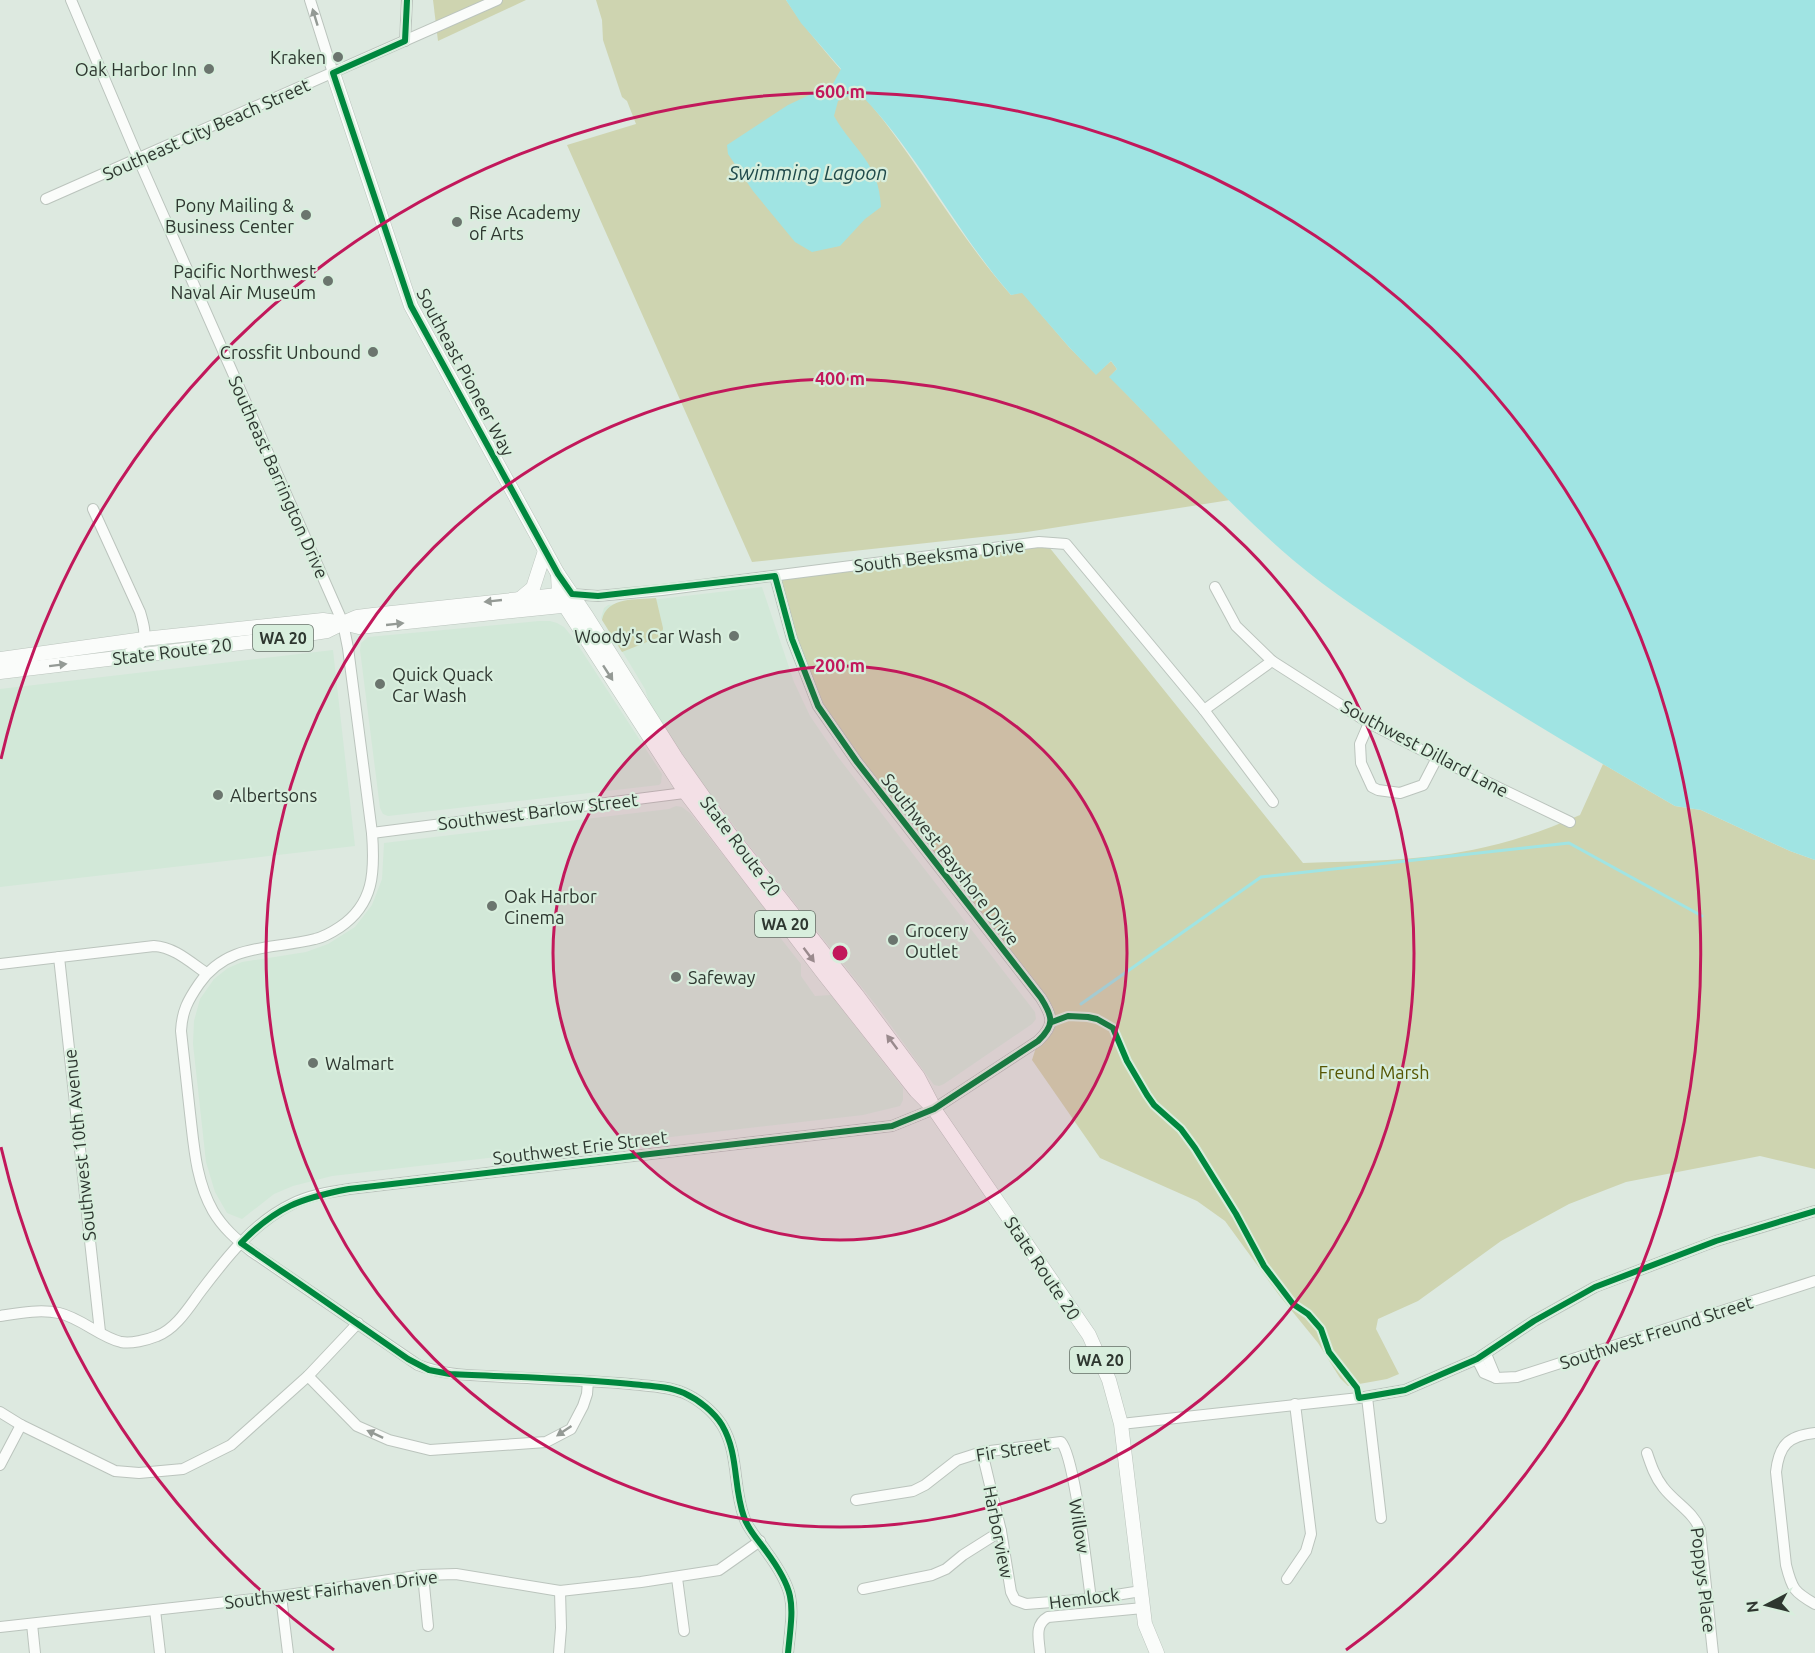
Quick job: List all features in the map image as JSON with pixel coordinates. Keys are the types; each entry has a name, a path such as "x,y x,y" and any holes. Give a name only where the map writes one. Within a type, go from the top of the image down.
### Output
{"main road":[{"name":"Southeast Pioneer Way","path":"333,74 411,306 558,574 569,600"},
{"path":"521,598 533,588 545,551"},
{"name":"State Route 20","path":"0,672 327,631 357,617 521,598 569,600"},
{"name":"State Route 20","path":"0,659 144,639 323,620 359,627 569,600"},
{"name":"State Route 20","path":"569,600 729,833 856,994 918,1077 934,1110 1089,1335 1109,1380 1121,1424 1145,1624 1157,1653"},
{"name":"WA 20","path":"569,600 685,792"},
{"name":"State Route 20","path":"685,792 823,973 916,1091 934,1110"}],"street":[{"name":"Southeast Barrington Drive","path":"71,0 138,158 343,623 348,648 374,852 372,880 361,907 353,918 327,936 257,947 238,954 206,974"},
{"name":"Southeast Pioneer Way","path":"310,0 333,74"},
{"path":"405,41 407,0"},
{"name":"Southeast City Beach Street","path":"46,199 497,0"},
{"path":"93,509 140,612 145,629 140,647 123,657"},
{"name":"South Beeksma Drive","path":"569,600 1040,542 1066,544 1204,710 1273,802"},
{"name":"Southwest Bayshore Drive","path":"775,576 792,639 818,706 857,762 1041,998 1052,1022 1038,1041 934,1110"},
{"name":"Southwest Dillard Lane","path":"1215,587 1236,626 1272,661 1369,723 1570,822"},
{"path":"1204,710 1272,661"},
{"path":"1369,723 1360,744 1360,762 1372,786 1378,790 1400,793 1423,784 1437,758"},
{"name":"Southwest Barlow Street","path":"372,833 685,792 703,796"},
{"path":"0,964 164,947 174,951 206,974 186,1002 181,1030 195,1157 199,1178 214,1212 229,1233 241,1243 413,1362 439,1372 588,1381 671,1389 685,1394 711,1412 721,1424 729,1440 744,1519 785,1580 791,1593 792,1616 788,1653"},
{"name":"Southwest 10th Avenue","path":"59,957 100,1332"},
{"name":"Southwest Erie Street","path":"0,1316 32,1312 59,1313 122,1342 141,1341 160,1335 179,1320 241,1243 267,1218 292,1204 316,1195 349,1189 892,1126 934,1110"},
{"path":"1121,1424 1367,1397 1405,1390 1482,1356 1534,1322 1595,1287 1716,1241 1815,1211"},
{"name":"Southwest Freund Street","path":"1482,1356 1496,1378 1517,1377 1815,1281"},
{"path":"0,1412 21,1425 115,1471 139,1473 183,1469 231,1446 308,1376 358,1323"},
{"path":"308,1376 357,1426 389,1440 430,1450 546,1442 571,1429 583,1406 588,1381"},
{"path":"1367,1397 1381,1518"},
{"path":"1287,1579 1305,1551 1311,1534 1295,1404"},
{"path":"0,1465 21,1425"},
{"path":"1815,1433 1806,1434 1788,1442 1782,1448 1776,1472 1786,1565 1790,1580 1797,1594 1815,1604"},
{"name":"Fir Street","path":"856,1500 913,1491 925,1485 957,1460 982,1452 1061,1442 1067,1453"},
{"name":"Harborview","path":"982,1452 1001,1531 1011,1592 1015,1600 1026,1604"},
{"name":"Willow","path":"1067,1453 1091,1599"},
{"name":"Poppys Place","path":"1647,1453 1653,1471 1664,1488 1696,1519 1700,1530 1713,1653"},
{"path":"863,1588 932,1575 946,1569 963,1555 1001,1531"},
{"name":"Southwest Fairhaven Drive","path":"0,1627 281,1596 423,1575 456,1574 560,1591 677,1578 719,1570 760,1541"},
{"path":"423,1575 428,1626"},
{"path":"677,1578 684,1631"},
{"path":"559,1653 560,1591"},
{"name":"Hemlock","path":"1026,1604 1091,1599 1141,1591"},
{"path":"281,1596 288,1653"},
{"path":"1040,1653 1038,1628 1041,1621 1048,1617 1143,1608"},
{"path":"155,1610 160,1653"},
{"path":"32,1624 35,1653"}],"shaded area":[{"path":"762,587 794,682 810,716 838,757 1035,1012 1036,1019 1032,1024 939,1086 934,1085 879,1009 686,762 650,705 645,689 601,618 604,608 608,605"},
{"path":"539,621 557,623 564,627 574,639 662,774 661,783 388,816 383,814 380,808 361,643 368,637"},
{"path":"333,650 355,846 0,887 0,689"},
{"path":"676,806 690,813 768,912 771,926 801,964 801,976 815,996 831,995 903,1088 903,1100 900,1106 863,1115 332,1176 293,1186 274,1194 242,1219 227,1213 215,1192 206,1162 193,1044 194,1021 200,999 214,979 228,968 242,962 306,952 328,944 355,927 372,905 382,879 384,843 669,809"}],"green space":[{"path":"433,0 526,0 438,41"},
{"path":"596,0 786,0 884,121 977,253 1011,295 1022,292 1069,347 1096,374 1111,361 1117,369 1110,377 1230,500 1027,532 752,562 567,145 636,124 627,101 622,97 603,40 602,20"},
{"name":"Freund Marsh","path":"1045,542 1303,863 1387,860 1451,854 1527,836 1580,815 1603,764 1675,806 1701,810 1815,860 1815,1169 1760,1156 1626,1182 1569,1204 1501,1241 1418,1301 1378,1319 1376,1329 1399,1374 1387,1379 1348,1386 1225,1221 1197,1201 1100,1158 1032,1060 1038,1041 1048,1030 1048,1009 818,706 775,576"},
{"path":"656,598 663,628 662,636 622,652 602,620 605,612 616,603"}],"water":[{"name":"Swimming Lagoon","path":"786,0 1815,0 1815,860 1701,810 1675,806 1479,689 1368,616 1307,572 1245,516 1109,377 1117,369 1111,361 1096,375 1022,293 1011,295 972,245 900,141 860,94 855,93 838,101 834,116 871,168 876,179 881,207 865,219 840,246 812,252 795,242 753,191 728,154 727,145 788,105 820,90 823,93 829,91 841,69 801,23"}],"waterway":[{"path":"1081,1004 1261,877 1569,843 1702,916"}],"cycle path":[{"path":"407,0 405,41 333,73 411,306 558,574 572,594 598,596 775,576 792,639 818,706 857,762 1041,998 1048,1010 1050,1025 1038,1041 934,1109 892,1126 349,1189 317,1196 290,1206 266,1221 241,1243 408,1359 429,1370 450,1374 586,1380 658,1387 684,1393 701,1403 722,1425 734,1459 738,1494 746,1522 776,1565 788,1589 791,1610 788,1653"},
{"path":"1052,1022 1068,1016 1088,1017 1113,1028 1127,1061 1147,1095 1154,1105 1181,1129 1195,1148 1236,1214 1264,1266 1293,1304 1308,1314 1321,1329 1329,1352 1357,1388 1359,1398 1405,1390 1477,1359 1534,1321 1595,1287 1716,1241 1815,1211"}],"place":[{"name":"Kraken","path":"338,57"},
{"name":"Oak Harbor Inn","path":"209,69"},
{"name":"Pony Mailing & Business Center","path":"306,215"},
{"name":"Rise Academy of Arts","path":"457,222"},
{"name":"Pacific Northwest Naval Air Museum","path":"328,281"},
{"name":"Crossfit Unbound","path":"373,352"},
{"name":"Woody's Car Wash","path":"734,636"},
{"name":"Quick Quack Car Wash","path":"380,684"},
{"name":"Albertsons","path":"218,795"},
{"name":"Oak Harbor Cinema","path":"492,906"},
{"name":"Grocery Outlet","path":"893,940"},
{"name":"Safeway","path":"676,977"},
{"name":"Walmart","path":"313,1063"}]}
